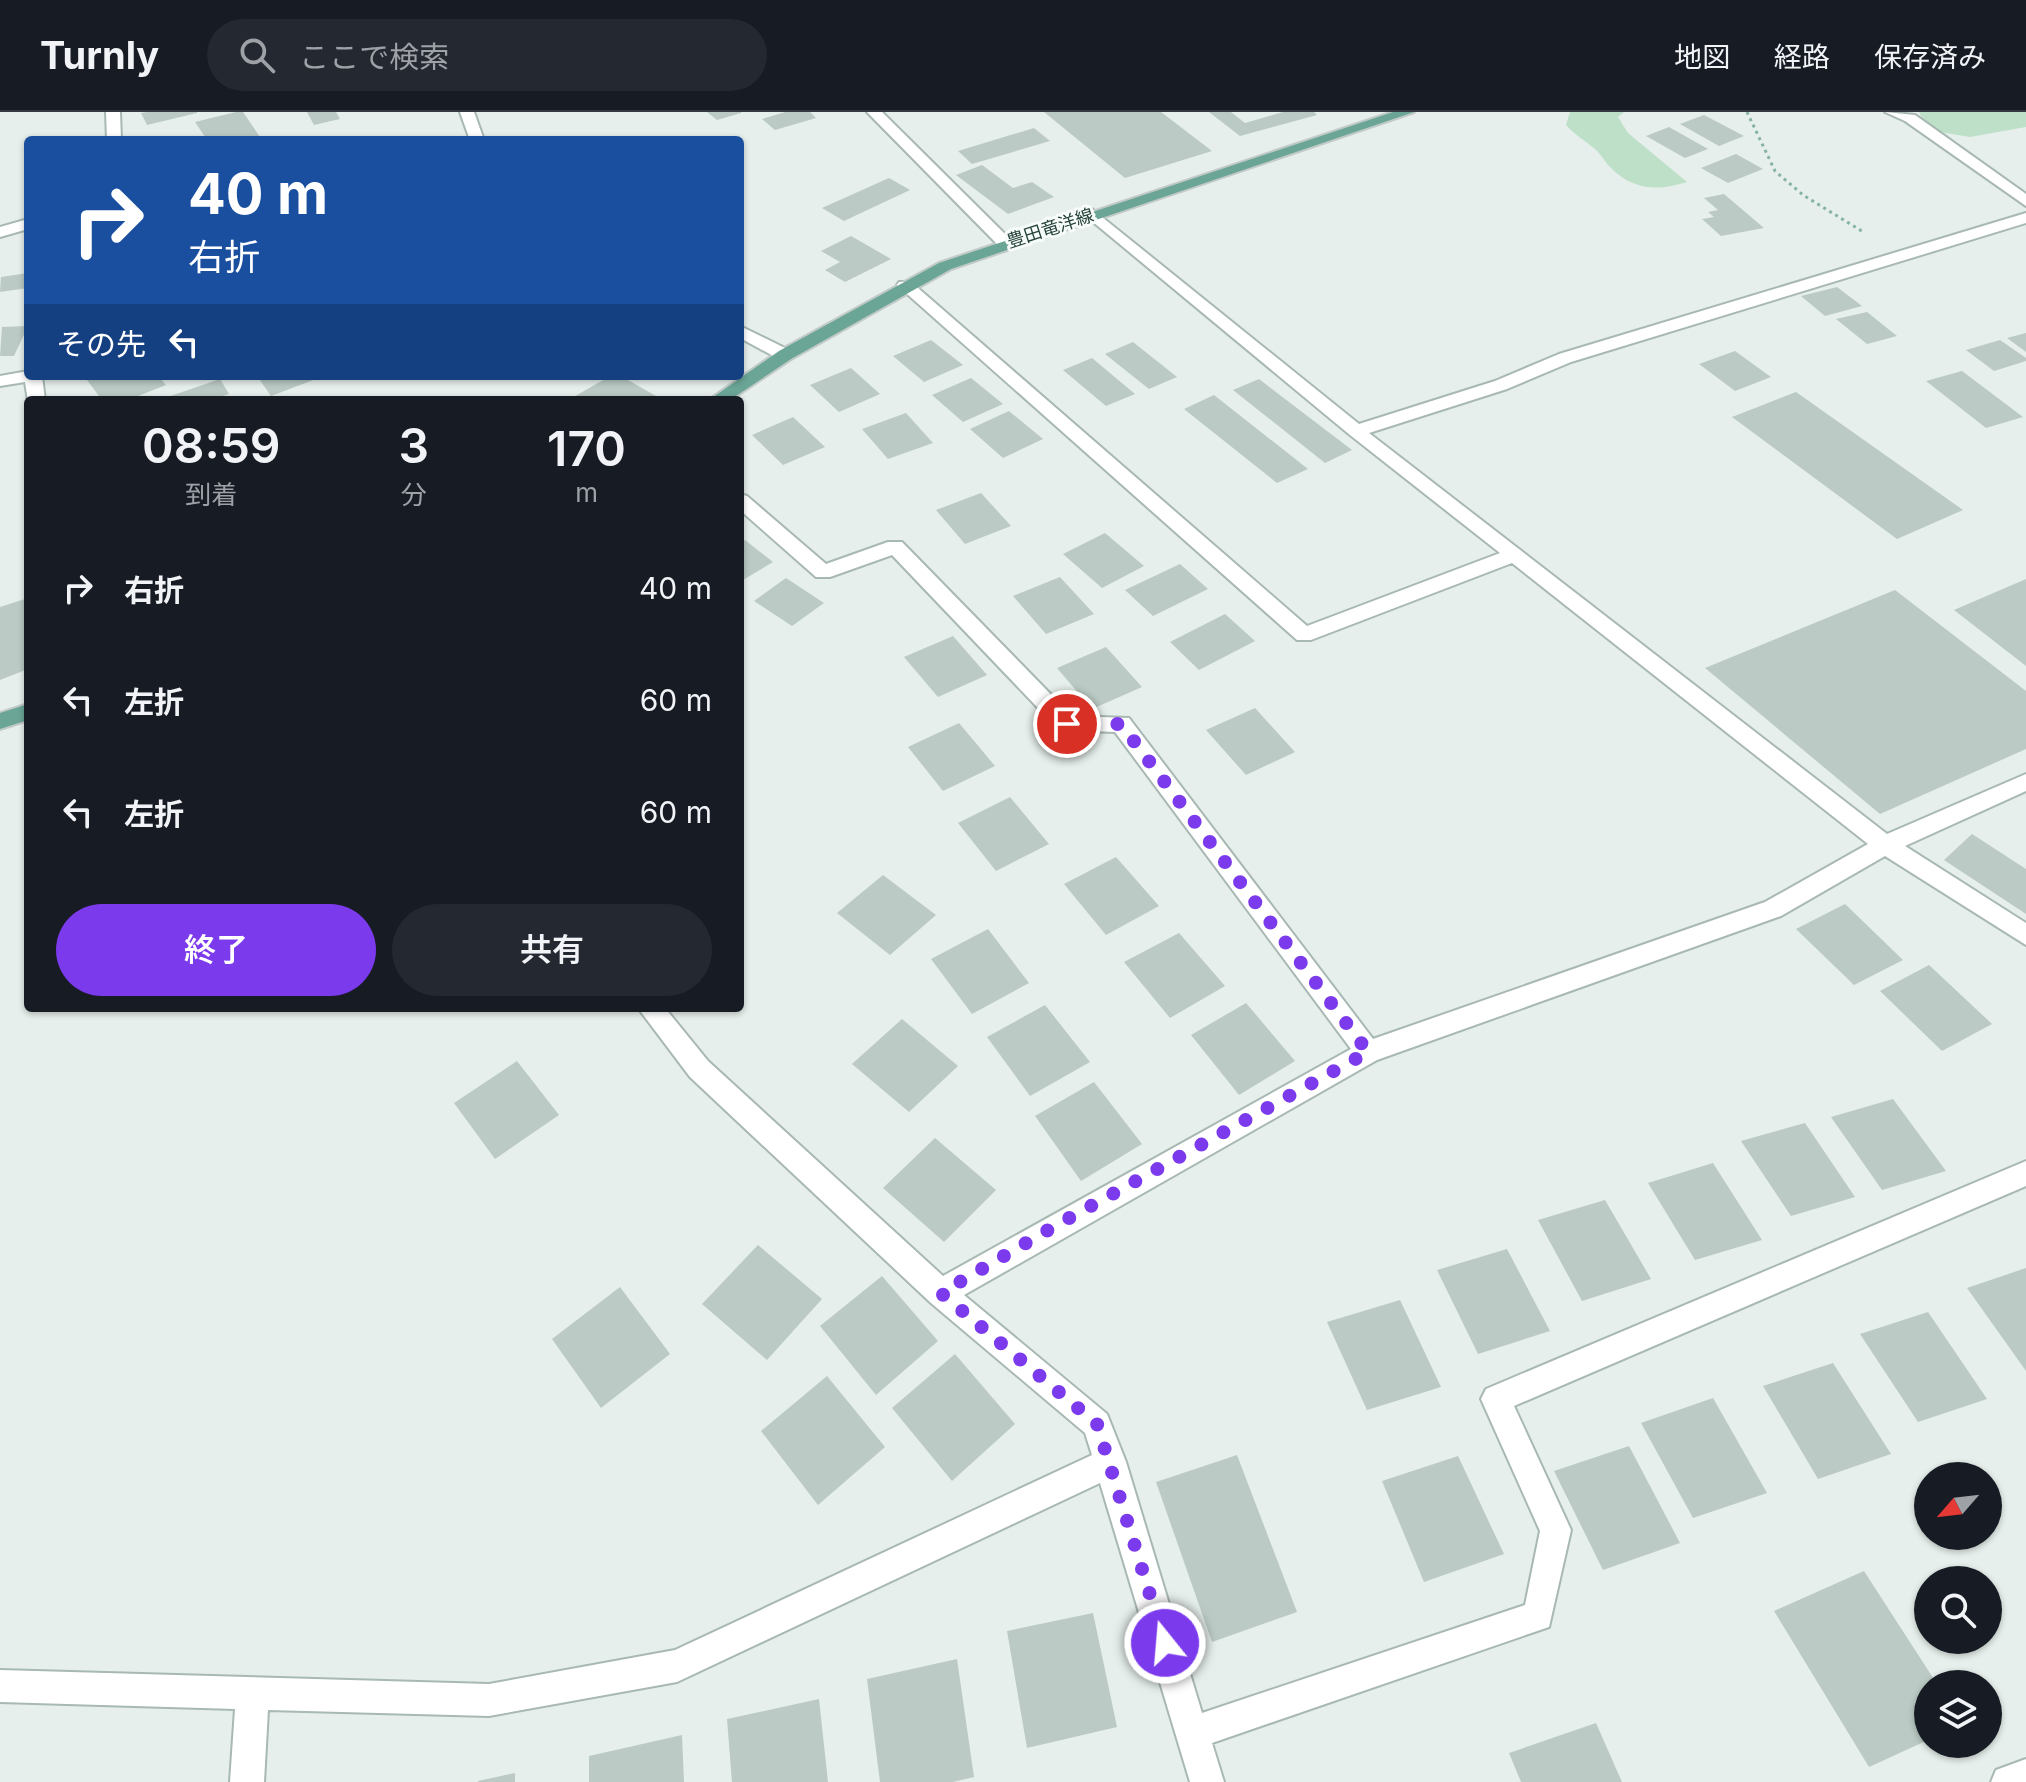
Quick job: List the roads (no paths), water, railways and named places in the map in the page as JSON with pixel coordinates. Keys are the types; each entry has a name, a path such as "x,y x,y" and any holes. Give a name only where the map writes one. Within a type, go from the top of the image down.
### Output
{"main road":[{"name":"豊田竜洋線","path":"724,396 785,355 905,285 945,266 1092,214 1407,112"},
{"path":"0,721 24,713"}],"street":[{"path":"113,112 114,136"},
{"path":"467,112 476,136"},
{"path":"874,112 1005,243"},
{"path":"1892,112 1910,118 2026,201"},
{"path":"1092,214 1356,431 1885,845 2026,935"},
{"path":"1356,431 1501,385 1565,358 2026,218"},
{"path":"0,232 24,225"},
{"path":"905,285 1304,635 1514,555"},
{"path":"744,333 785,355"},
{"path":"0,381 24,377"},
{"path":"744,503 823,572 895,547 1067,724 1121,724 1368,1052"},
{"path":"941,1293 1368,1052 1773,909 1885,845 2026,782"},
{"path":"653,1012 699,1069 941,1293 1097,1424 1207,1782"},
{"path":"1192,1733 1538,1616 1556,1530 1496,1399 2026,1173"},
{"path":"0,1686 489,1700 677,1666 1111,1462"},
{"path":"247,1782 252,1694"},
{"path":"2008,1782 2026,1776"}]}
